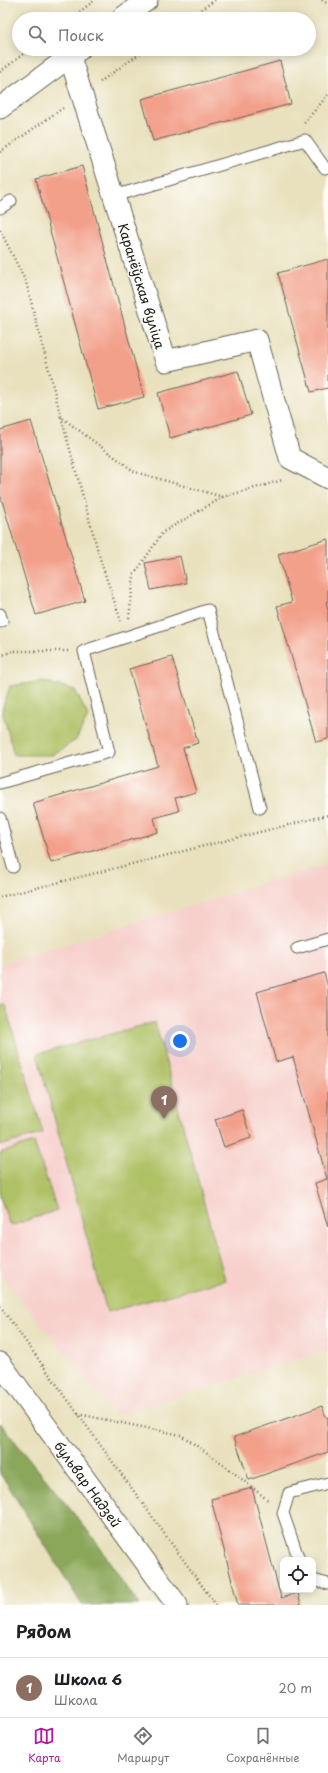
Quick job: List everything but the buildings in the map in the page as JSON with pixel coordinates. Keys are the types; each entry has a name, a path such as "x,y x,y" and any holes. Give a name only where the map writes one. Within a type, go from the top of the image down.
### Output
{"street":[{"path":"131,12 147,0"},
{"name":"Каранёўская вуліца","path":"0,108 71,56"},
{"name":"Каранёўская вуліца","path":"76,56 114,196 166,361 257,340 290,458 322,474"},
{"name":"бульвар Надзей","path":"0,1363 177,1605"}],"lane":[{"path":"114,196 305,140 325,168"},
{"path":"0,208 11,201"},
{"path":"0,783 108,752 84,651 208,610 260,808"},
{"path":"0,614 2,621 0,622"},
{"path":"0,818 13,867"},
{"path":"297,948 328,939"},
{"path":"298,1557 283,1513 289,1493 328,1482"},
{"path":"316,1581 328,1584"}],"path":[{"path":"79,12 95,0"},
{"path":"198,12 215,0"},
{"path":"322,0 328,4"},
{"path":"0,72 21,56"},
{"path":"294,144 305,120 328,95"},
{"path":"0,230 26,282 101,562 126,637"},
{"path":"62,417 135,472 222,497"},
{"path":"126,637 134,575 163,532 222,497 322,474"},
{"path":"0,656 13,651 84,651"},
{"path":"0,897 328,815"},
{"path":"0,1306 216,1605"},
{"path":"78,1414 181,1435 219,1461 283,1513"}],"shaded area":[{"path":"328,864 328,1350 116,1415 0,1274 0,964"}],"green space":[{"path":"43,681 75,690 88,716 76,740 52,755 14,755 2,710 10,686"},
{"path":"5,1005 43,1133 0,1146 0,1006"},
{"path":"155,1022 225,1280 107,1312 37,1054"},
{"path":"34,1142 57,1210 10,1226 0,1197 0,1153"},
{"path":"0,1423 92,1536 139,1605 82,1605 0,1474"}],"place":[{"name":"Школа 6","path":"164,1119"}]}
